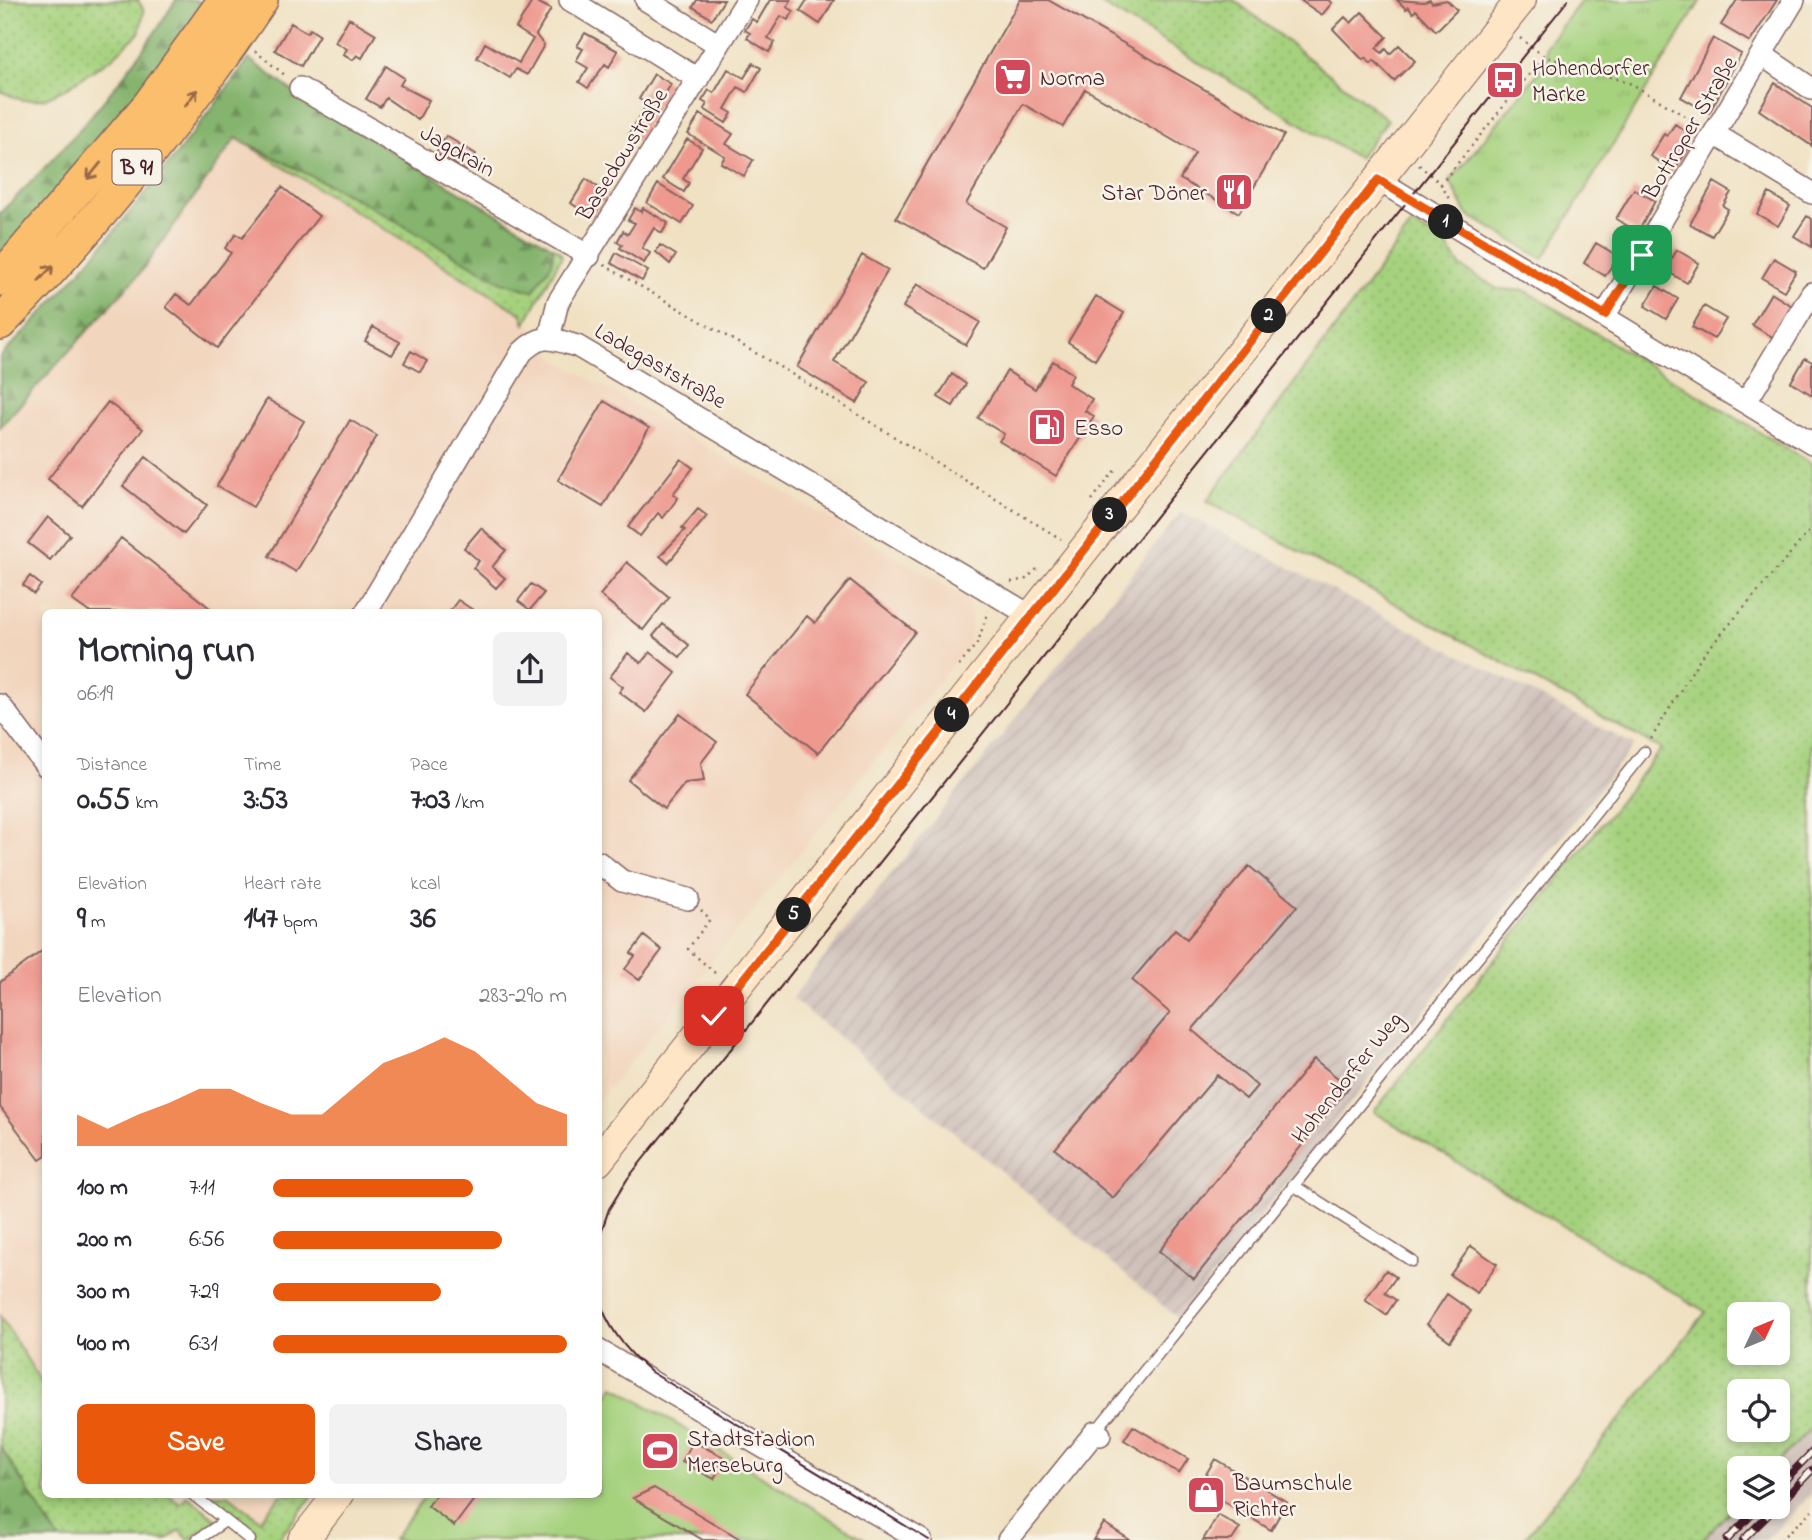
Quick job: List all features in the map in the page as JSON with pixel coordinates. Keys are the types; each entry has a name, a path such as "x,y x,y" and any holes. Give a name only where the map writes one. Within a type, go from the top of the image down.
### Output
{"main road":[{"name":"B 91","path":"0,279 149,104 225,0"},
{"name":"B 91","path":"0,323 67,250 164,134 261,0"}],"street":[{"path":"570,0 698,79"},
{"path":"646,0 719,45"},
{"name":"Basedowstraße","path":"549,338 558,302 589,257 747,0"},
{"path":"602,1156 1521,0"},
{"name":"Bottroper Straße","path":"1605,315 1716,135 1794,0"},
{"path":"1762,55 1812,89"},
{"name":"Jagdrain","path":"300,88 589,257"},
{"path":"1716,135 1812,193"},
{"path":"1378,180 1605,315 1812,443"},
{"path":"1746,402 1812,293"},
{"path":"368,609 522,352 536,339 549,338"},
{"name":"Ladegaststraße","path":"549,338 578,346 1031,616"},
{"path":"0,705 42,760"},
{"path":"602,865 622,881 688,899"},
{"path":"602,1352 922,1540"},
{"path":"1008,1540 1098,1433"},
{"path":"303,1540 336,1498"}],"lane":[{"name":"Hohendorfer Weg","path":"1098,1433 1293,1185 1644,752"},
{"path":"1293,1185 1412,1261"},
{"path":"197,1498 250,1540"},
{"path":"197,1540 225,1521"}],"path":[{"path":"1502,26 1544,56 1632,84 1716,135"},
{"path":"247,45 300,88"},
{"path":"1400,152 1441,184 1544,56"},
{"path":"589,257 790,373 1061,539"},
{"path":"1091,501 1123,460"},
{"path":"1644,752 1699,660 1812,528"},
{"path":"1055,547 1069,530"},
{"path":"997,597 1006,583 1026,579 1043,563"},
{"path":"688,899 710,919 688,949 719,976"},
{"path":"1781,1540 1812,1510"}],"shaded area":[{"path":"236,138 522,315 555,359 970,600 968,646 602,1096 602,609 42,609 42,1383 0,1316 0,422"},
{"path":"1181,512 1634,745 1179,1319 792,998"},
{"path":"1812,1427 1812,1493 1790,1515 1790,1456 1784,1456"},
{"path":"232,1498 278,1498 260,1520"},
{"path":"1727,1514 1727,1519 1787,1519 1766,1540 1702,1540"}],"green space":[{"path":"0,0 138,0 144,11 139,33 112,58 63,90 43,99 22,100 0,91"},
{"path":"176,0 195,0 207,5 140,98 0,262 0,213 94,112 138,57"},
{"path":"1104,0 1234,0 1388,120 1358,158 1101,4"},
{"path":"1582,0 1701,0 1543,259 1467,214 1450,181 1547,62 1546,46"},
{"path":"249,59 299,96 553,247 552,263 533,291 502,282 355,198 236,138 140,273 0,427 0,357 67,286 130,212"},
{"path":"236,138 355,198 552,263 553,247 559,250 562,256 525,324 522,314"},
{"path":"1412,224 1445,243 1461,267 1498,289 1526,291 1812,464 1812,1427 1784,1456 1727,1456 1727,1514 1702,1540 1523,1540 1706,1312 1374,1112 1661,749 1207,501"},
{"path":"0,1316 42,1383 42,1498 173,1498 180,1504 185,1498 190,1498 217,1520 189,1540 180,1530 166,1540 59,1540 0,1446"},
{"name":"Stadtstadion Merseburg","path":"614,1386 866,1540 393,1540 424,1498 602,1498 602,1403"},
{"path":"0,1446 59,1540 5,1540 0,1533"},
{"path":"203,1498 232,1498 260,1520 278,1498 311,1498 278,1540 257,1540"}],"building":[{"path":"533,0 551,9 536,35 544,45 527,75 516,69 510,78 477,58 485,43 519,63 533,39 516,28"},
{"path":"697,0 724,0 712,19 693,7"},
{"path":"770,0 791,0 787,7 794,11 788,20 781,16 768,38 775,42 769,52 747,38 750,33 745,30 752,19 757,22"},
{"path":"807,0 834,0 820,24 800,11"},
{"path":"1020,0 1048,0 1284,135 1239,213 1180,179 1195,153 1085,89 1063,127 1023,104 966,204 1006,227 983,268 896,218"},
{"path":"1300,0 1328,0 1332,3 1322,15"},
{"path":"1397,0 1430,0 1432,3 1447,0 1457,10 1436,31 1416,10 1413,13"},
{"path":"1737,0 1777,0 1750,42 1721,25"},
{"path":"1362,12 1387,37 1376,48 1382,53 1386,49 1390,54 1399,45 1415,61 1394,81 1374,61 1371,64 1365,58 1363,60 1333,29 1345,17 1351,23"},
{"path":"349,18 376,34 362,58 357,55 353,60 343,55 347,49 335,42"},
{"path":"291,23 307,33 310,29 319,35 301,66 275,50"},
{"path":"585,33 618,51 609,67 605,64 588,88 579,82 588,68 576,61 583,49 577,46"},
{"path":"1713,38 1741,54 1709,113 1681,97"},
{"path":"753,63 761,68 747,92 738,87 725,109 732,113 726,123 704,109 707,104 702,101 709,90 714,93 728,69 744,78"},
{"path":"386,66 404,78 400,85 429,100 418,120 386,98 380,107 366,99"},
{"path":"654,74 671,84 637,142 628,136 647,104 639,99"},
{"path":"1775,83 1812,108 1812,146 1759,110"},
{"path":"700,114 733,134 726,144 753,160 744,176 721,163 725,156 688,134"},
{"path":"1675,124 1691,135 1684,146 1688,149 1674,171 1650,156 1664,134 1667,136"},
{"path":"446,136 476,154 466,171 436,153"},
{"path":"687,139 702,148 683,179 689,183 684,192 663,179"},
{"path":"586,179 608,194 592,218 571,203"},
{"path":"1714,182 1731,192 1723,206 1728,209 1712,236 1690,224"},
{"path":"658,184 693,206 682,224 647,203"},
{"path":"282,187 319,216 217,348 166,307 176,294 191,305 231,253 225,248 236,234 242,238"},
{"path":"1634,189 1655,201 1638,232 1616,219"},
{"path":"1769,193 1790,206 1778,226 1757,214"},
{"path":"635,208 641,212 643,208 668,223 662,233 654,228 642,248 650,253 644,263 620,248 622,245 617,242 623,231 628,234 635,223 628,220"},
{"path":"1807,216 1812,219 1812,247 1794,236"},
{"path":"1596,243 1618,256 1605,276 1584,263"},
{"path":"660,245 676,255 670,264 656,252"},
{"path":"1677,250 1699,263 1687,283 1665,270"},
{"path":"616,253 648,271 642,281 611,263"},
{"path":"862,255 888,270 834,362 869,382 857,403 797,367"},
{"path":"1774,258 1796,271 1784,291 1762,278"},
{"path":"917,284 980,322 966,345 903,307"},
{"path":"1657,286 1678,299 1666,319 1645,306"},
{"path":"1771,293 1792,306 1774,338 1752,325"},
{"path":"1096,296 1124,313 1095,360 1068,342"},
{"path":"1704,306 1726,319 1714,339 1692,327"},
{"path":"373,327 400,342 392,355 365,341"},
{"path":"411,351 427,361 420,372 404,363"},
{"path":"1805,358 1812,362 1812,395 1791,382"},
{"path":"1053,361 1073,374 1068,384 1092,399 1085,411 1094,416 1056,476 999,441 1004,434 978,418 1007,371 1035,389"},
{"path":"952,374 966,384 953,406 938,397"},
{"path":"267,399 304,421 253,507 217,486"},
{"path":"604,401 649,428 603,507 558,480"},
{"path":"108,402 143,429 82,506 48,479"},
{"path":"350,420 377,436 296,572 269,556"},
{"path":"146,457 207,505 184,534 123,486"},
{"path":"681,459 693,468 673,494 678,498 663,518 658,513 640,536 628,527"},
{"path":"698,509 707,516 668,563 660,556 685,530 682,528"},
{"path":"48,517 70,535 50,560 28,543"},
{"path":"481,528 506,550 492,567 505,578 496,588 473,568 479,561 464,548"},
{"path":"121,538 211,609 85,609 72,600"},
{"path":"627,562 669,597 643,630 600,595"},
{"path":"30,576 41,585 34,594 23,585"},
{"path":"850,580 915,632 818,753 745,694 807,616 815,623"},
{"path":"531,584 544,593 531,609 518,601"},
{"path":"458,600 472,609 451,609"},
{"path":"663,624 689,645 680,657 653,636"},
{"path":"650,652 676,673 646,712 619,692 623,687 610,677 628,653 641,663"},
{"path":"680,714 717,742 701,763 704,781 685,783 664,809 628,780"},
{"path":"1249,866 1297,906 1192,1030 1257,1086 1246,1099 1217,1075 1113,1198 1055,1149 1170,1013 1132,980 1175,929 1187,939"},
{"path":"644,936 662,950 639,980 625,969 635,956 631,953"},
{"path":"42,951 40,1160 0,1107 0,982"},
{"path":"1314,1059 1349,1087 1194,1279 1159,1251"},
{"path":"1471,1246 1497,1264 1477,1293 1450,1275"},
{"path":"1386,1270 1396,1277 1385,1293 1396,1300 1386,1315 1365,1300"},
{"path":"1447,1294 1471,1311 1450,1341 1427,1324"},
{"path":"1133,1426 1188,1459 1179,1473 1124,1440"},
{"path":"693,1441 725,1458 714,1479 682,1462"},
{"path":"1215,1459 1287,1502 1271,1530 1199,1486"},
{"path":"654,1488 742,1540 703,1540 633,1498"},
{"path":"434,1498 475,1498 454,1526 428,1506"},
{"path":"1218,1515 1240,1528 1232,1540 1203,1540"},
{"path":"1104,1523 1130,1540 1093,1540"}],"tram line":[{"path":"602,1229 609,1209 628,1178 1568,0"},
{"path":"602,1307 618,1338 651,1372 929,1540"}],"railway":[{"path":"1790,1475 1812,1452"},
{"path":"1790,1493 1812,1470"},
{"path":"1727,1540 1747,1519"},
{"path":"1743,1540 1764,1519"}],"place":[{"name":"Norma","path":"1013,77"},
{"name":"Hohendorfer Marke","path":"1505,80"},
{"name":"Star Döner","path":"1234,192"},
{"name":"Esso","path":"1047,427"},
{"name":"Stadtstadion Merseburg","path":"660,1451"},
{"name":"Baumschule Richter","path":"1206,1495"}],"route":[{"path":"714,1016 1378,180 1605,315 1642,255"}]}
